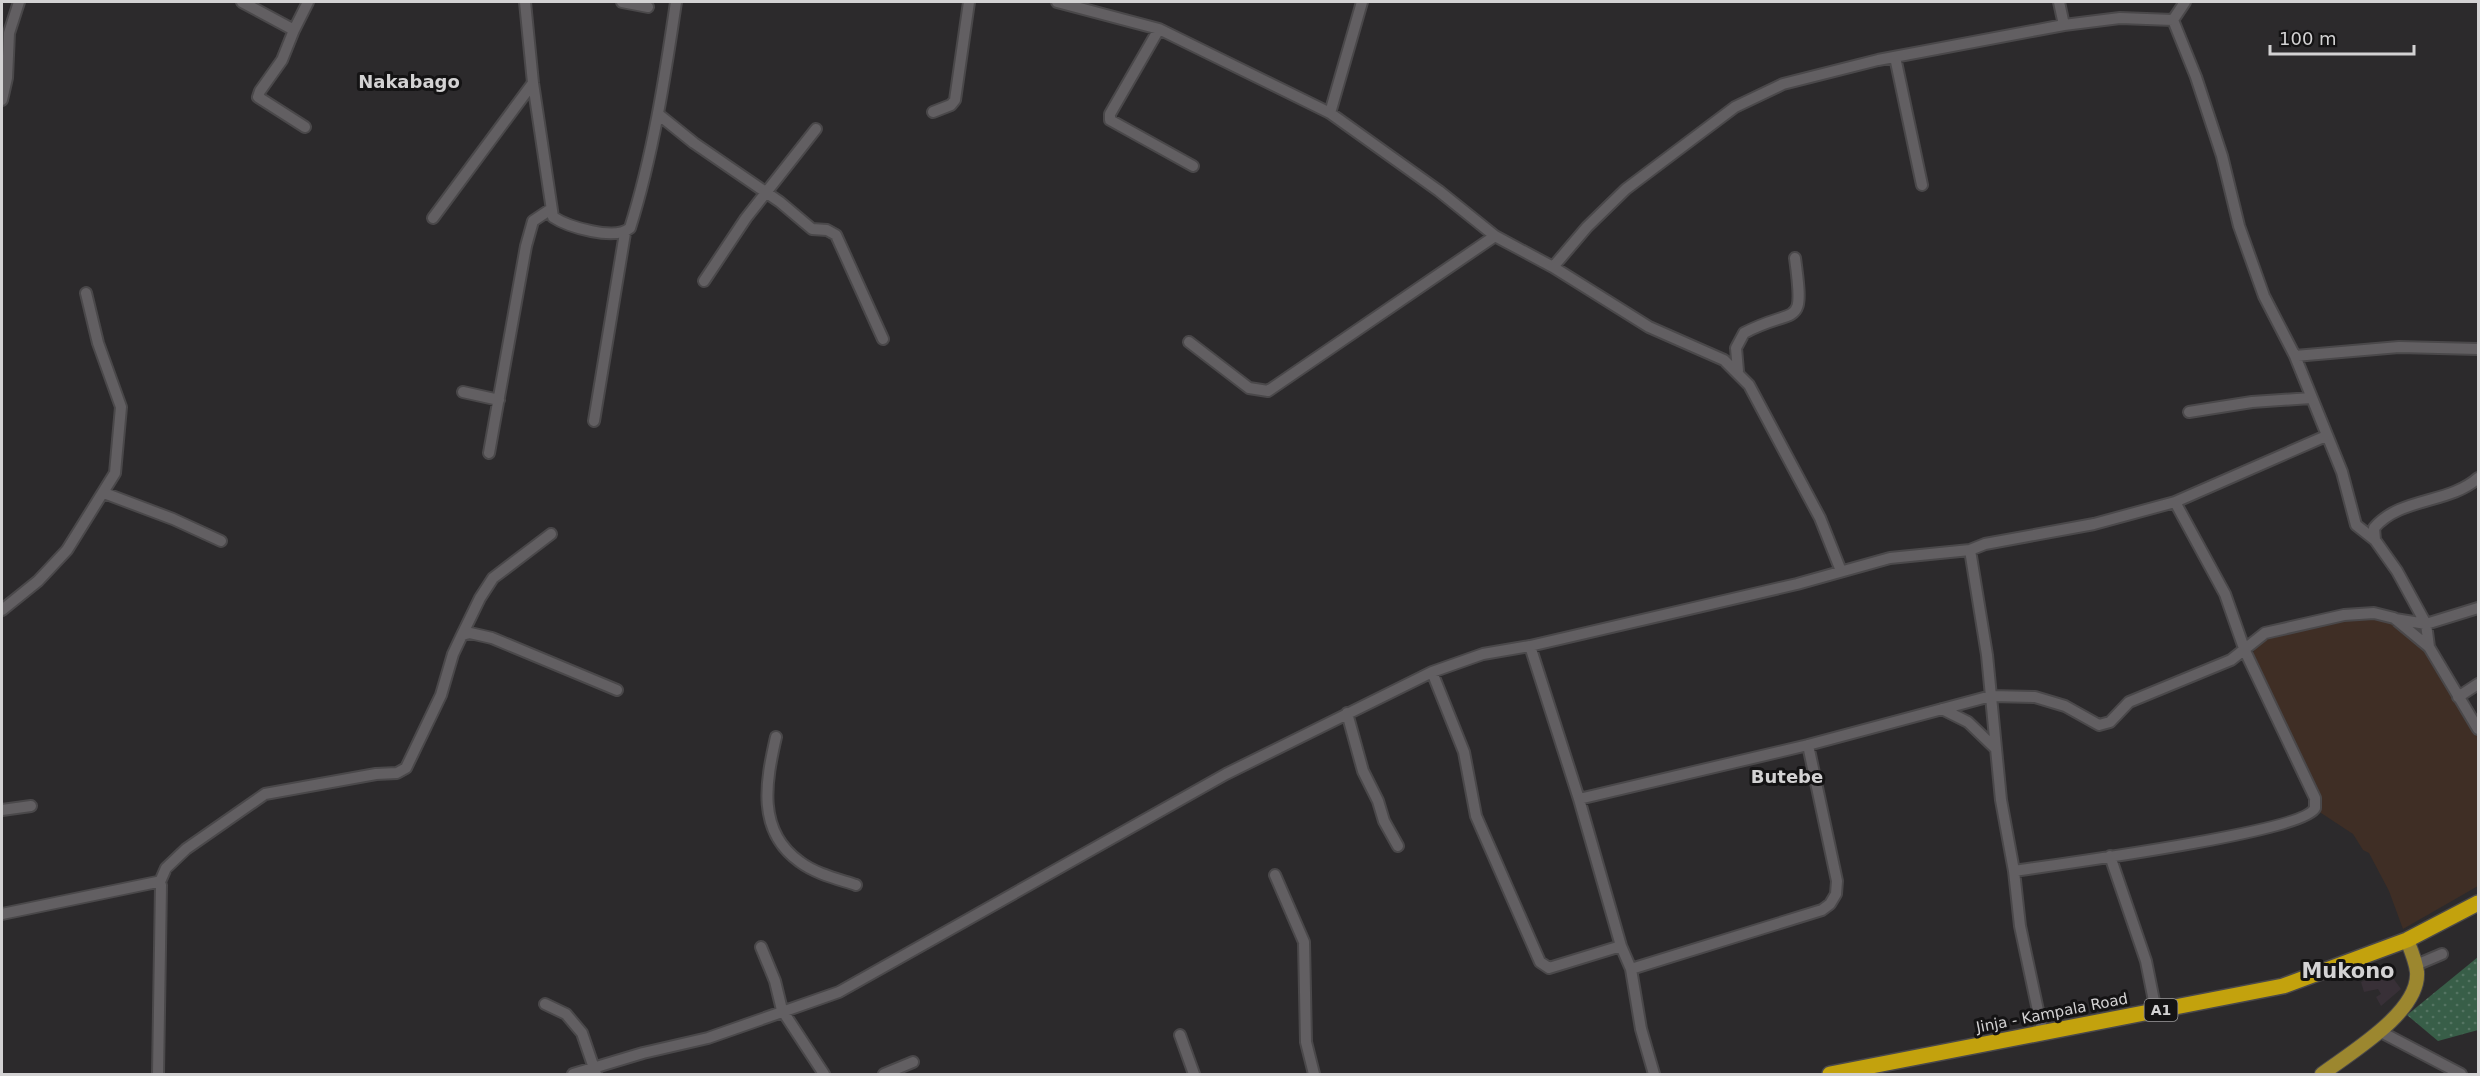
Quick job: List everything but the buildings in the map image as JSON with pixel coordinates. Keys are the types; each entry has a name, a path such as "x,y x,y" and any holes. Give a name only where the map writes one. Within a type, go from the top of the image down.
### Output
{"highway":[{"name":"Jinja - Kampala Road","path":"1830,1074 2283,986 2407,940 2478,903"}],"main road":[{"path":"2322,1074 2381,1032 2411,996 2416,984 2416,965 2407,940"}],"street":[{"path":"2,100 7,78 9,33 19,2"},
{"path":"242,2 294,30"},
{"path":"305,127 258,97 282,60 308,2"},
{"path":"525,2 533,83 553,217 575,228 625,233"},
{"path":"622,2 648,7"},
{"path":"594,421 625,233 630,228 637,206 658,114 676,2"},
{"path":"933,112 951,105 955,100 969,2"},
{"path":"1058,2 1159,29 1330,113 1439,191 1495,236 1553,267 1649,327 1724,360 1738,371 1749,385 1793,464 1820,518 1841,571"},
{"path":"1330,113 1362,2"},
{"path":"2059,2 2064,25"},
{"path":"2173,20 2185,2"},
{"path":"1553,267 1587,226 1626,189 1735,106 1783,84 1895,57 2064,25 2120,18 2173,20"},
{"path":"2173,20 2196,77 2215,134 2239,226 2264,296 2295,356 2351,500 2356,525 2375,540 2397,572 2426,624 2429,647"},
{"path":"1159,29 1110,114 1110,120 1113,124 1193,166"},
{"path":"1895,57 1922,185"},
{"path":"434,218 533,83"},
{"path":"658,114 694,143 767,193 812,229 827,230 836,235 883,339"},
{"path":"704,281 816,129"},
{"path":"489,453 526,246 533,221 551,208"},
{"path":"1189,342 1249,388 1268,391 1495,236"},
{"path":"1738,371 1735,358 1736,348 1744,333 1791,316 1798,309 1800,301 1795,258"},
{"path":"2,610 38,581 67,550 116,473 121,407 98,343 86,293"},
{"path":"2295,356 2399,347 2478,349"},
{"path":"463,392 499,400"},
{"path":"2189,412 2252,402 2311,398"},
{"path":"573,1074 594,1071 708,1038 782,1010 839,992 1226,774 1432,672 1483,654 1530,646 1890,558 1970,550 1985,544 2094,524 2175,502 2326,436"},
{"path":"2375,540 2374,528 2381,519 2416,503 2462,489 2478,478"},
{"path":"104,493 173,519 221,541"},
{"path":"2014,871 2235,835 2280,825 2313,812 2315,798 2245,651 2225,594 2195,533 2175,502"},
{"path":"158,1074 161,885 159,884 166,868 186,849 265,794 376,774 397,773 406,768 441,695 453,654 480,598 493,578 551,534"},
{"path":"1970,550 1991,696 1994,747 2014,871 2020,926 2043,1034"},
{"path":"1579,799 1808,745 1991,696 2035,698 2065,706 2099,725 2110,722 2129,702 2207,671 2245,651 2265,633 2344,615 2374,613 2426,624 2478,608"},
{"path":"2394,618 2429,647 2478,729"},
{"path":"462,635 470,633 492,638 617,690"},
{"path":"1530,646 1579,799 1621,946 1631,969 1641,1029 1654,1074"},
{"path":"1432,672 1464,752 1476,816 1540,962 1549,968 1621,946"},
{"path":"2458,697 2478,684"},
{"path":"1942,710 1968,722 1994,747"},
{"path":"1347,713 1363,771 1398,846"},
{"path":"776,737 765,789 767,807 780,841 801,863 856,885"},
{"path":"1631,969 1790,921 1822,910 1830,904 1836,894 1837,881 1808,745"},
{"path":"2,810 31,806"},
{"path":"2110,856 2146,960 2156,1011"},
{"path":"1275,875 1304,942 1306,1042 1314,1074"},
{"path":"2,914 130,886 159,884"},
{"path":"761,947 775,981 782,1010 824,1074"},
{"path":"2416,965 2442,954"},
{"path":"544,1004 566,1014 582,1033 594,1071"},
{"path":"2381,1032 2461,1074"},
{"path":"1180,1035 1194,1074"},
{"path":"884,1074 913,1062"}],"shaded area":[{"path":"2390,617 2421,644 2478,738 2478,886 2403,929 2389,891 2369,853 2363,850 2353,834 2318,811 2249,660 2262,636 2311,622"},
{"path":"2387,970 2401,989 2381,1006 2376,997 2381,994 2378,989 2364,992 2361,982"}],"green space":[{"path":"2478,957 2478,1030 2438,1041 2407,1015"}],"district":[{"name":"Nakabago","path":"409,81"},
{"name":"Butebe","path":"1787,776"},
{"name":"Mukono","path":"2348,971"}]}
